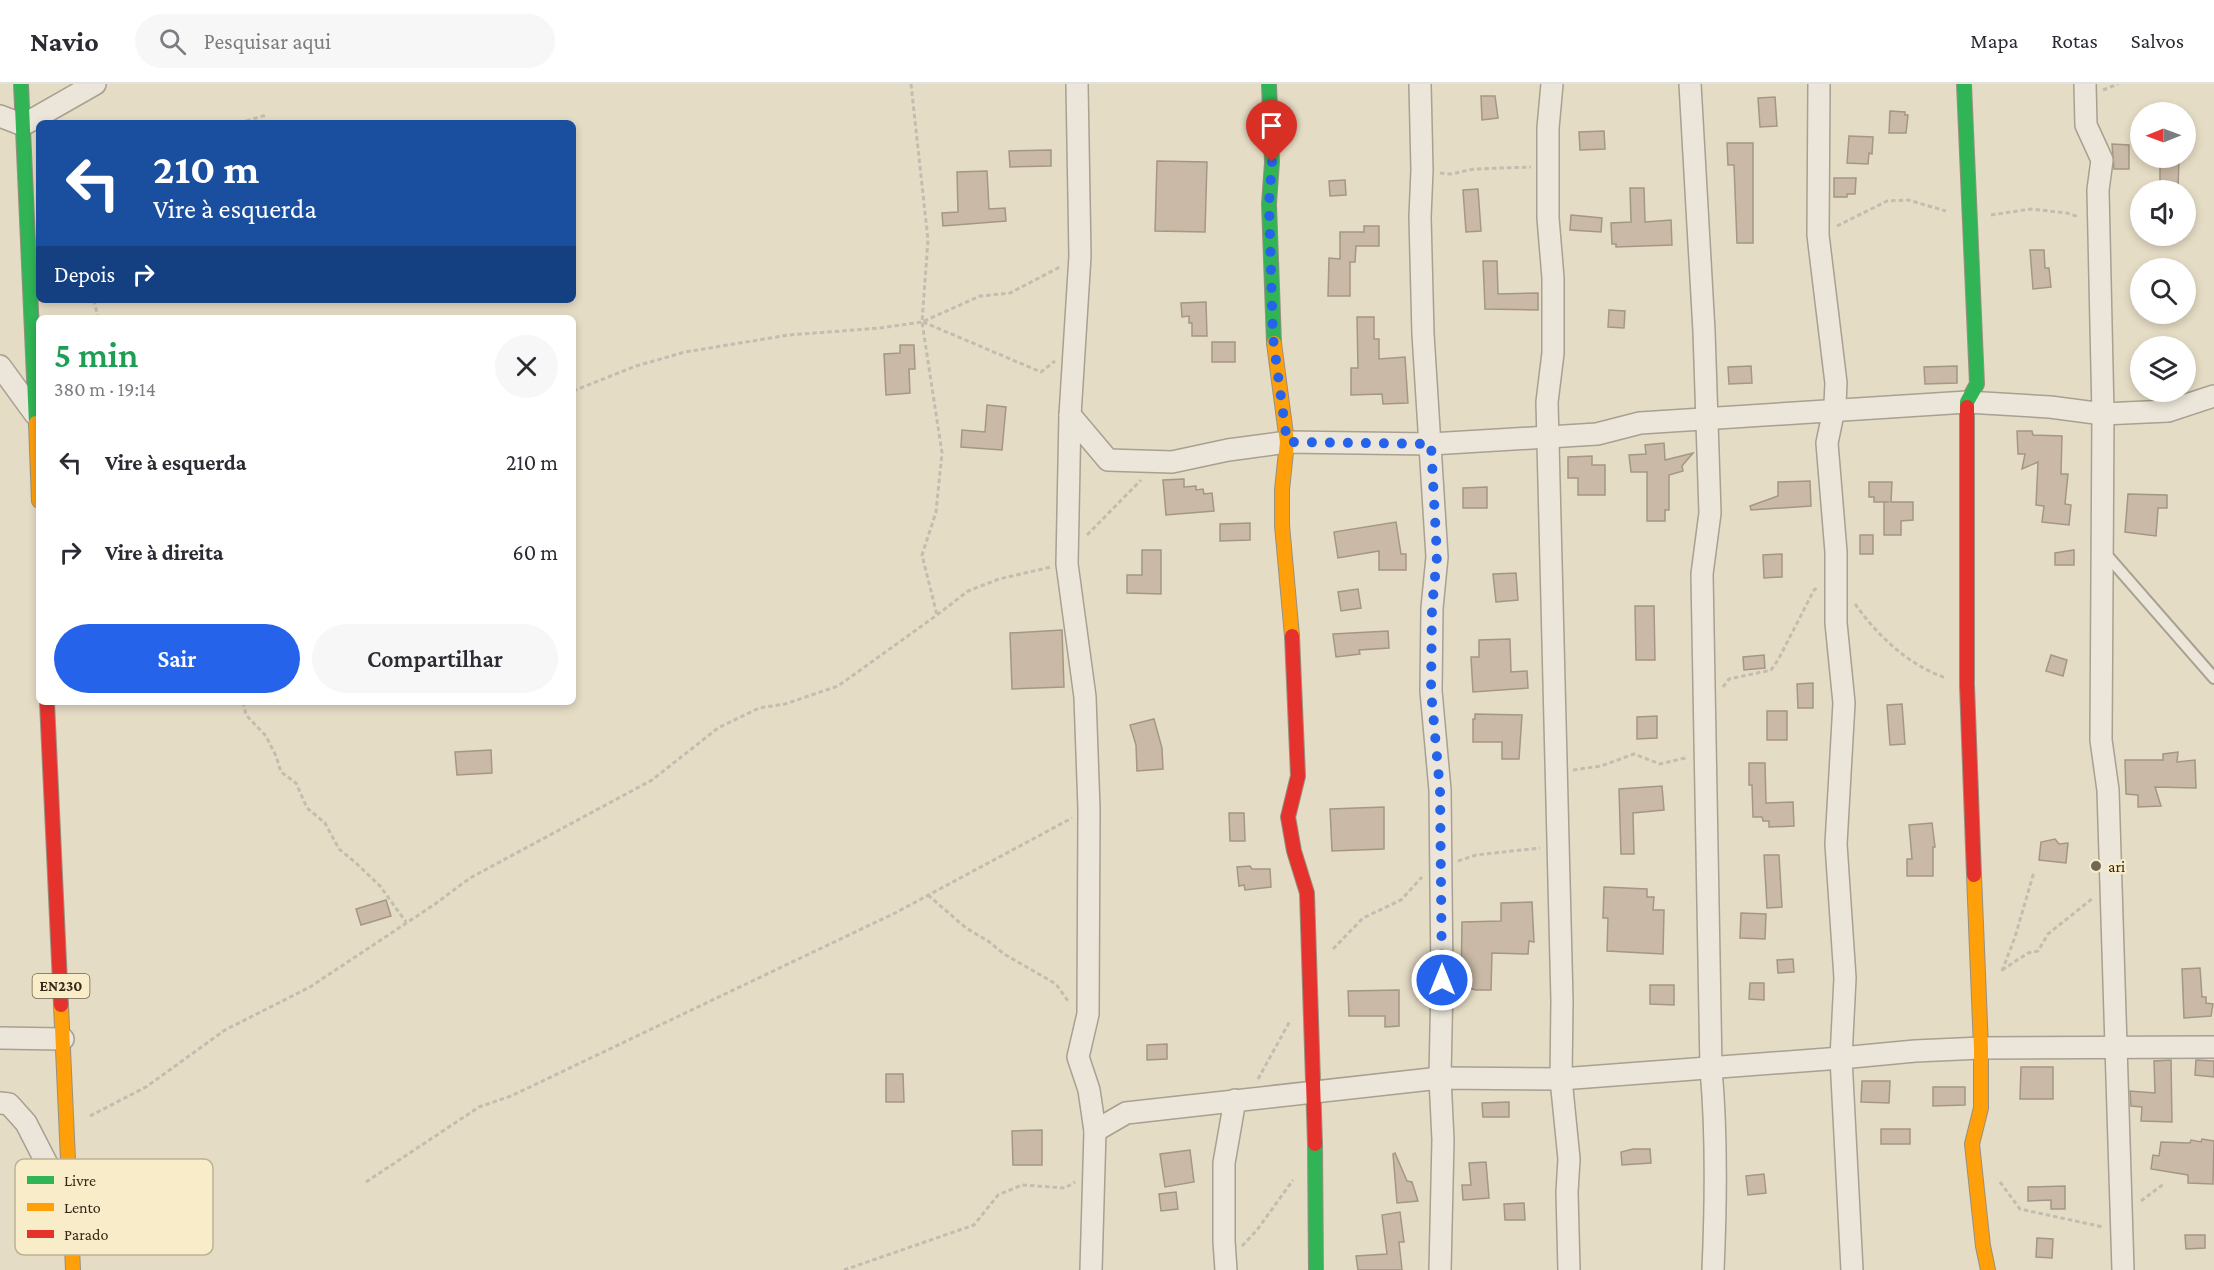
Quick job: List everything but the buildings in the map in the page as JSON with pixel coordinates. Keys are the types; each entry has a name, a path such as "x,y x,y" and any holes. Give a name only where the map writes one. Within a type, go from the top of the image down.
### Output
{"street":[{"path":"21,84 36,415"},
{"path":"23,125 95,84"},
{"path":"1077,84 1080,256 1066,564 1085,697 1089,809 1088,1014 1078,1057 1089,1090 1095,1131 1091,1270"},
{"path":"1269,84 1272,162 1269,204 1273,338 1287,442 1282,490 1282,525 1292,629 1298,776 1288,817 1294,851 1307,893 1315,1093 1316,1270"},
{"path":"1420,84 1422,170 1420,229 1437,556 1432,608 1431,691 1440,790 1440,1078 1443,1140 1440,1270"},
{"path":"1552,84 1548,128 1548,218 1553,278 1553,342 1547,402 1562,1001 1561,1079 1569,1158 1567,1192 1569,1270"},
{"path":"1690,84 1697,190 1710,513 1702,574 1711,1069 1715,1118 1716,1212 1713,1270"},
{"path":"1819,84 1818,235 1836,383 1827,443 1836,552 1836,623 1844,703 1836,844 1845,978 1841,1058 1852,1270"},
{"path":"1964,84 1977,384 1967,402 1967,685 1981,1048 1981,1108 1972,1144 1983,1246 1988,1270"},
{"path":"2085,84 2086,126 2102,160 2098,190 2103,414 2100,741 2108,790 2123,1270"},
{"path":"0,116 23,125"},
{"path":"0,366 36,415"},
{"path":"1071,415 1108,460 1172,462 1228,450 1287,442 1431,444 1597,434 1640,423 1967,402 2050,407 2103,414 2168,411 2214,396"},
{"name":"EN230","path":"47,705 68,1159"},
{"path":"0,1038 63,1039"},
{"path":"1095,1131 1126,1113 1440,1078 1561,1079 1711,1069 1915,1051 1981,1048 2214,1047"},
{"path":"1226,1267 1224,1163 1235,1100"},
{"path":"0,1103 9,1104 26,1123 45,1159"},
{"name":"EN230","path":"72,1255 73,1270"}],"lane":[{"path":"2102,550 2214,678"}],"path":[{"path":"911,84 928,240 922,322 942,453 936,512 921,555 937,615"},
{"path":"249,120 266,115"},
{"path":"1422,170 1451,174 1474,169 1548,166"},
{"path":"576,390 636,366 685,352 789,335 880,328 922,322 980,296 1010,293 1080,256"},
{"path":"922,322 1041,372 1075,344"},
{"path":"1084,539 1090,530 1144,477"},
{"path":"67,1128 146,1087 225,1030 310,987 470,878 652,780 718,728 759,708 785,704 838,686 968,591 999,579 1066,564"},
{"path":"1855,603 1894,648 1936,674 1967,685"},
{"path":"244,705 246,715 266,736 281,772 296,783 307,808 325,823 339,849 380,886 406,922"},
{"path":"366,1182 479,1107 511,1096 895,913 1089,809"},
{"path":"1330,953 1336,944 1363,918 1401,900 1420,879 1440,868 1476,855 1526,848 1558,848"},
{"path":"2002,970 2015,937 2034,872"},
{"path":"1978,982 2028,953 2038,951 2048,934 2066,918 2086,902 2111,888"},
{"path":"928,895 966,928 1004,954 1056,984 1086,1024"},
{"path":"1235,1100 1257,1082 1294,1013"},
{"path":"844,1270 974,1226 998,1195 1014,1188 1022,1185 1065,1188 1094,1169"},
{"path":"1226,1267 1257,1230 1294,1178"},
{"path":"1999,1181 2020,1209 2104,1227 2165,1183"}],"traffic: fast":[{"path":"21,84 36,423"},
{"path":"1269,84 1272,162 1269,204 1274,343"},
{"path":"1964,84 1977,384 1967,402 1967,407"},
{"path":"1315,1144 1316,1270"}],"traffic: slow":[{"path":"1274,343 1287,442 1282,490 1282,525 1292,636"},
{"path":"1974,875 1981,1048 1981,1108 1972,1144 1983,1246 1988,1270"},
{"path":"61,1005 68,1159"},
{"path":"72,1255 73,1270"}],"traffic: jam":[{"path":"1967,407 1967,685 1974,875"},
{"path":"1292,636 1298,776 1288,817 1294,851 1307,893 1315,1144"},
{"path":"47,705 61,1005"}],"place":[{"name":"ari","path":"2096,866"}],"route":[{"path":"1272,162 1269,204 1273,338 1287,442 1431,444 1437,556 1432,608 1431,691 1440,790 1442,980"}]}
